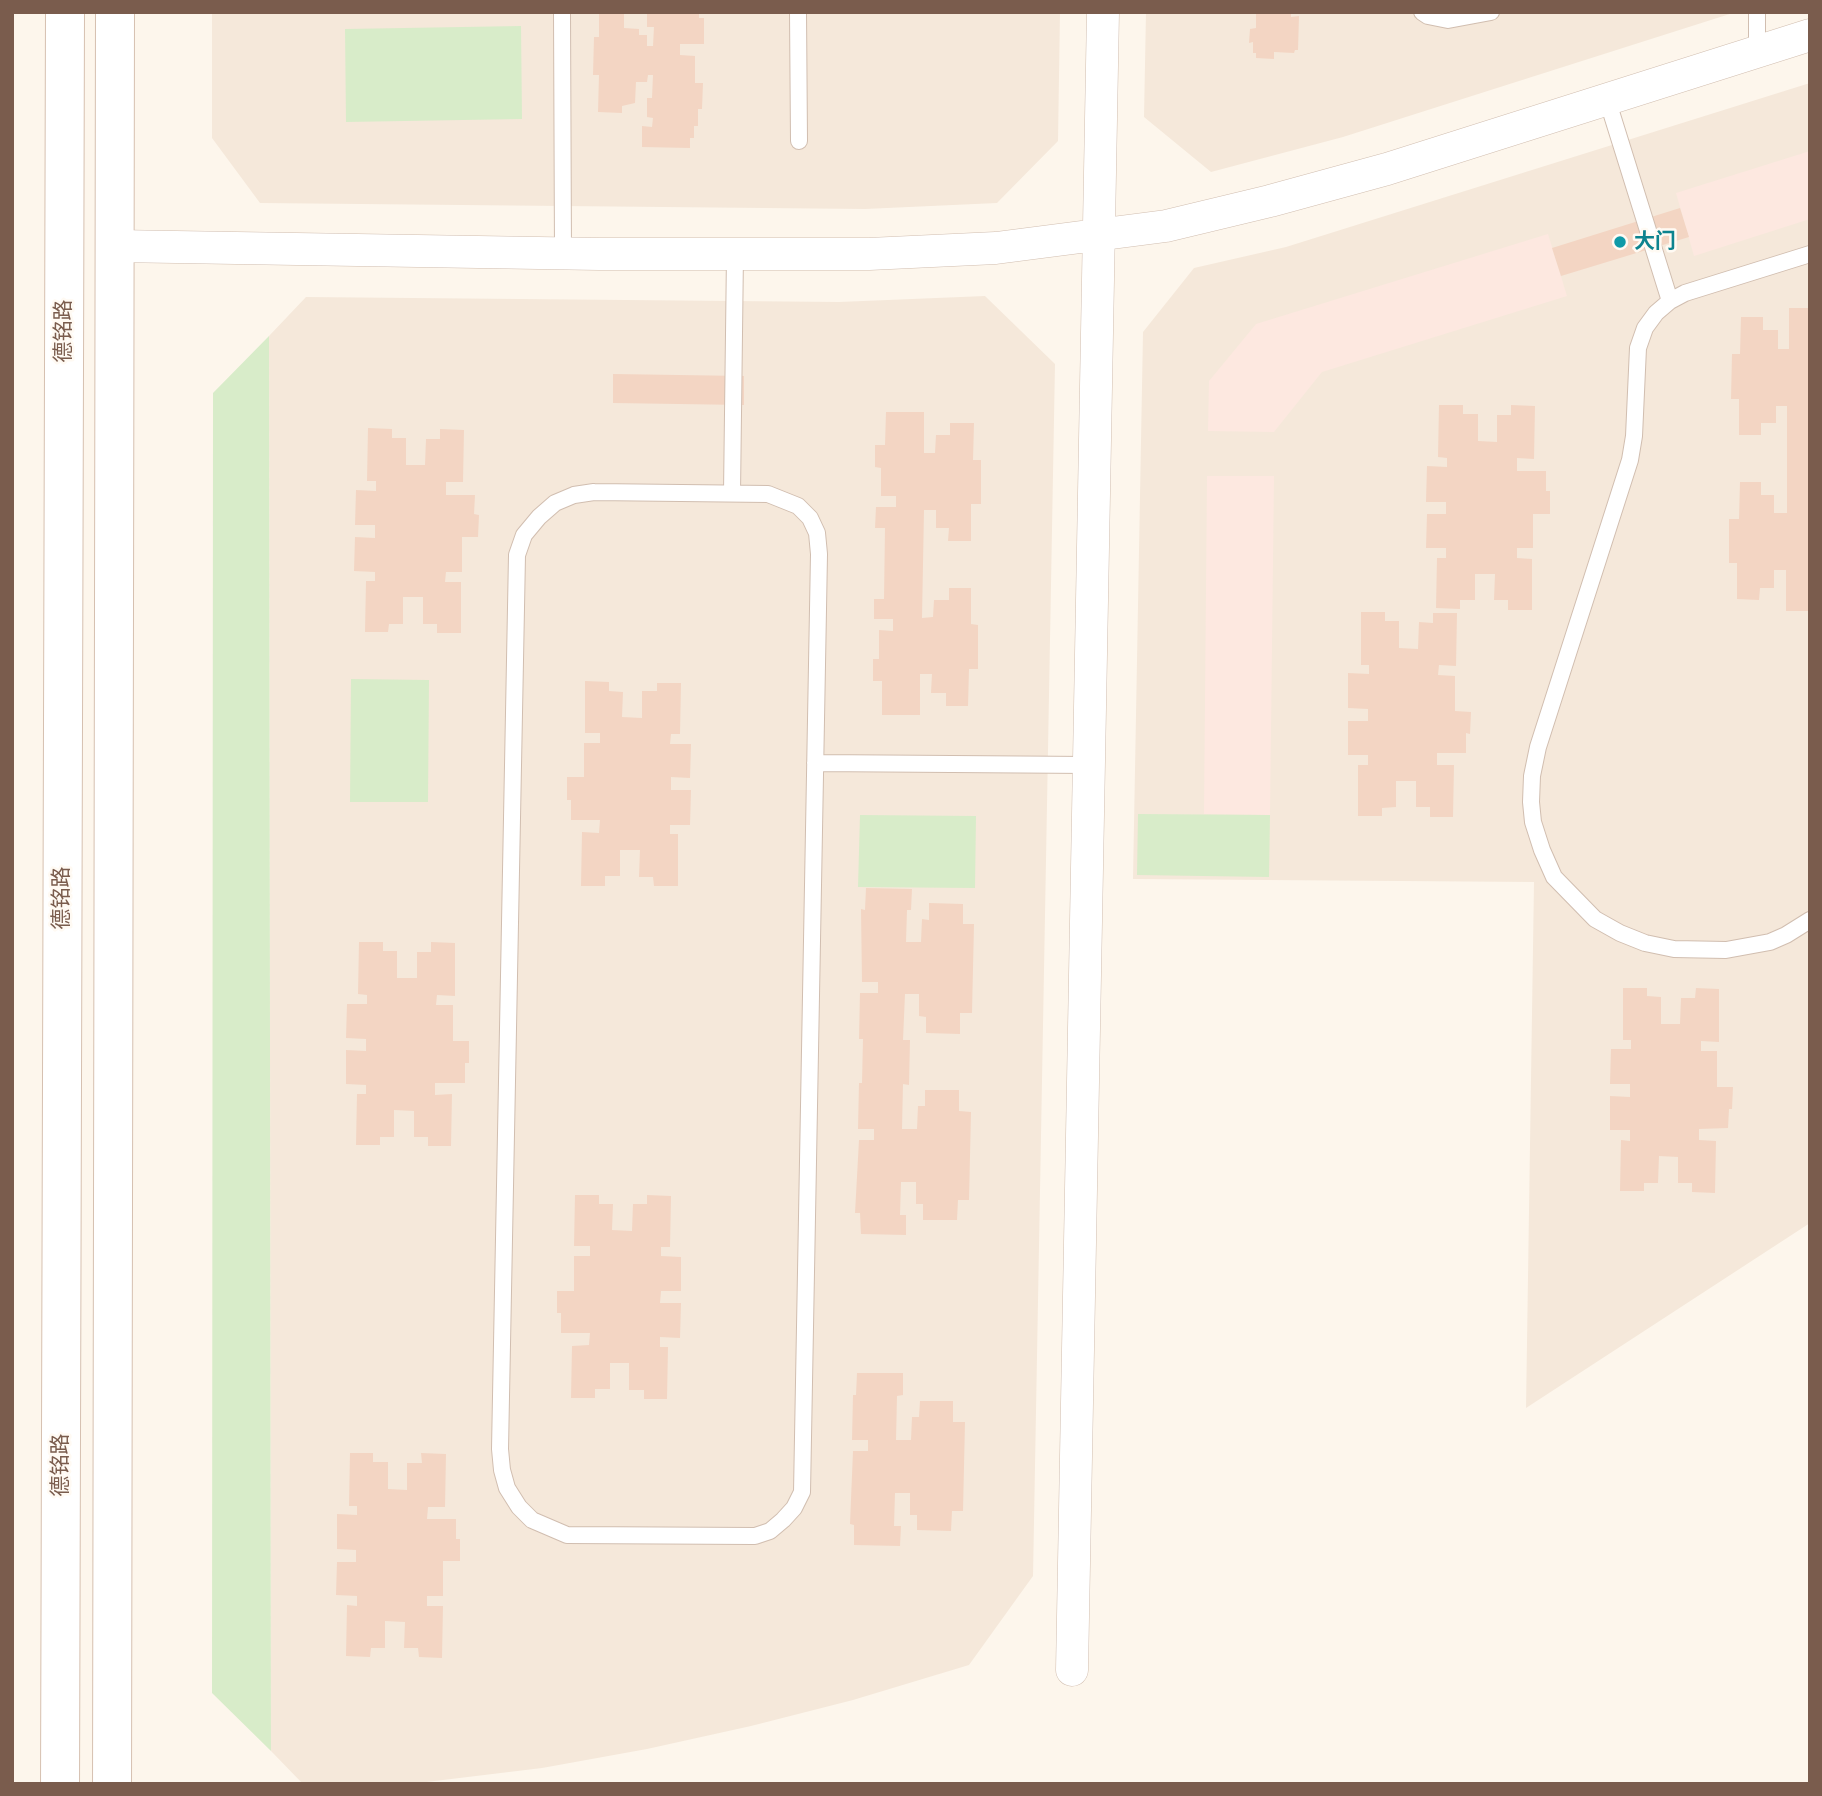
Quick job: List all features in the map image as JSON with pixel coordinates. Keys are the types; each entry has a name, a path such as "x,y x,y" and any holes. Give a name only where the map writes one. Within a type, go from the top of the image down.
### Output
{"street":[{"name":"德铭路","path":"60,1784 65,12"},
{"path":"112,1784 115,12"},
{"path":"1072,1670 1103,12"},
{"path":"115,246 735,254 869,254 996,248 1166,226 1270,201 1387,169 1810,36"}],"lane":[{"path":"562,12 563,253"},
{"path":"799,12 799,141"},
{"path":"1422,12 1448,20 1491,12"},
{"path":"1757,12 1757,52"},
{"path":"1607,99 1670,301"},
{"path":"732,494 735,254"},
{"path":"1810,254 1685,293 1656,313 1645,328 1638,348 1634,436 1630,460 1538,747 1532,776 1533,822 1542,850 1555,877 1573,899 1595,919 1645,943 1674,948 1726,950 1750,947 1786,935 1810,920"},
{"path":"593,492 768,494 798,506 810,518 817,533 819,554 815,763 802,1492 794,1508 783,1520 770,1531 755,1536 567,1535 552,1531 532,1520 519,1507 507,1488 500,1449 517,555 524,535 538,517 555,503 574,495 593,492"},
{"path":"815,763 1089,765"}],"shaded area":[{"path":"212,12 1060,12 1058,141 997,203 865,209 260,203 212,138"},
{"path":"1146,12 1736,12 1343,137 1211,172 1144,117"},
{"path":"1810,83 1810,1223 1526,1408 1534,882 1133,879 1143,332 1194,268 1286,247"},
{"path":"1810,151 1810,219 1694,256 1676,193"},
{"path":"1548,234 1567,296 1322,372 1274,432 1208,431 1209,381 1256,324"},
{"path":"985,296 1055,364 1033,1576 969,1665 853,1700 647,1749 542,1768 410,1784 303,1784 271,1751 269,336 306,297 839,302"},
{"path":"1207,476 1274,476 1270,815 1204,814"}],"green space":[{"path":"521,26 522,119 346,122 345,29"},
{"path":"269,336 271,1751 212,1693 213,393"},
{"path":"351,679 429,680 428,802 350,802"},
{"path":"1138,814 1270,815 1269,877 1137,875"},
{"path":"860,815 976,816 975,888 858,887"}],"building":[{"path":"599,12 624,12 624,28 639,29 639,35 647,35 647,46 653,46 654,27 647,27 647,12 699,12 699,18 704,18 704,44 680,44 680,55 695,56 695,83 703,83 702,109 698,109 698,126 694,126 694,138 690,138 690,148 642,147 642,126 652,127 653,118 647,117 647,98 652,98 653,75 648,75 647,82 636,82 635,103 622,106 622,113 598,112 599,75 593,75 594,37 599,37"},
{"path":"1256,12 1291,12 1291,17 1299,16 1298,50 1294,53 1274,52 1274,59 1256,58 1253,42 1249,43 1250,29 1256,28"},
{"name":"大门","path":"1680,208 1689,237 1561,276 1552,248"},
{"path":"1789,308 1810,308 1810,611 1786,611 1786,570 1774,570 1774,588 1760,588 1759,600 1737,599 1737,563 1729,563 1729,519 1739,519 1740,482 1761,482 1761,495 1774,495 1774,513 1787,513 1787,406 1776,406 1776,423 1761,423 1761,435 1739,435 1739,399 1731,399 1732,354 1740,354 1741,317 1763,317 1763,330 1778,330 1778,349 1789,349"},
{"path":"613,374 744,376 744,405 613,403"},
{"path":"1439,405 1463,405 1463,414 1478,414 1478,441 1497,442 1497,415 1511,415 1511,405 1535,406 1534,459 1517,458 1517,471 1546,471 1546,491 1550,491 1550,514 1533,514 1533,548 1517,548 1517,558 1532,559 1532,610 1508,610 1508,600 1494,600 1495,574 1475,574 1475,600 1460,600 1460,609 1436,608 1437,558 1446,558 1446,548 1426,548 1427,514 1446,514 1446,502 1426,502 1427,466 1447,467 1447,458 1438,457"},
{"path":"886,412 924,412 924,453 935,453 936,435 950,435 950,423 974,423 973,460 981,460 981,504 971,504 971,541 948,541 949,528 936,528 936,510 924,510 922,618 933,617 934,600 949,600 949,588 971,588 971,624 978,625 978,669 969,669 968,706 946,706 946,693 931,693 932,674 920,674 920,715 882,715 882,681 873,681 873,659 879,659 879,630 893,631 893,619 874,619 874,599 884,599 885,528 875,528 876,507 896,507 896,496 881,496 881,468 875,467 875,445 885,445"},
{"path":"368,428 392,429 392,438 406,438 406,465 425,465 426,439 440,439 440,429 464,430 463,482 446,482 446,495 475,495 474,514 479,515 478,537 462,537 462,572 446,572 445,582 461,582 461,633 437,633 437,624 423,624 423,597 403,597 403,624 389,624 388,632 365,632 366,581 375,581 375,572 354,571 355,537 375,538 375,525 355,525 356,490 376,491 376,481 367,481"},
{"path":"1361,612 1385,612 1385,621 1399,621 1399,648 1418,649 1419,622 1433,623 1433,613 1457,613 1456,666 1439,665 1438,675 1455,676 1455,711 1471,712 1470,734 1466,733 1466,753 1437,753 1437,765 1454,765 1453,817 1430,817 1430,807 1416,807 1416,781 1396,781 1396,807 1382,808 1382,816 1358,816 1358,765 1368,765 1368,755 1348,755 1348,721 1368,721 1368,709 1348,708 1348,673 1369,674 1369,665 1361,665"},
{"path":"585,681 609,682 609,691 623,692 622,717 642,718 642,691 657,691 657,683 681,683 680,734 671,734 670,744 691,744 690,778 671,777 671,790 691,790 690,825 670,825 670,834 678,834 678,886 654,886 653,877 639,877 640,850 620,850 620,876 605,876 605,886 581,886 582,832 599,833 600,820 571,820 571,800 567,800 567,777 584,777 584,743 600,743 600,733 585,733"},
{"path":"866,888 912,889 911,910 907,910 906,942 921,942 922,919 929,920 929,903 963,904 963,924 974,924 972,1013 960,1013 960,1034 926,1033 926,1017 919,1016 919,994 905,994 903,1040 910,1040 909,1085 903,1084 902,1129 917,1129 918,1106 925,1106 925,1090 959,1090 959,1111 971,1112 969,1200 958,1200 957,1220 923,1220 923,1204 916,1204 916,1182 901,1182 900,1215 906,1215 906,1235 861,1234 860,1213 855,1213 859,1140 874,1140 874,1129 858,1129 863,1039 859,1039 860,993 878,993 878,982 862,982 861,909 865,910"},
{"path":"359,942 383,942 383,951 397,951 397,978 417,978 417,952 431,952 431,942 455,943 455,996 437,995 436,1005 453,1005 453,1041 469,1041 465,1083 435,1083 435,1095 452,1094 451,1146 428,1146 428,1137 414,1137 414,1111 394,1110 394,1137 380,1137 380,1145 356,1145 357,1094 366,1094 366,1085 346,1084 346,1050 366,1051 366,1039 346,1038 347,1004 367,1004 367,995 358,994"},
{"path":"1623,988 1647,988 1647,996 1661,997 1661,1024 1680,1024 1681,998 1695,998 1696,988 1719,989 1719,1042 1701,1041 1701,1051 1717,1051 1717,1087 1733,1087 1732,1109 1729,1109 1728,1128 1699,1129 1699,1140 1716,1141 1715,1193 1692,1192 1692,1183 1678,1183 1678,1157 1659,1156 1658,1183 1644,1183 1644,1191 1620,1191 1621,1140 1630,1141 1630,1130 1610,1130 1610,1096 1630,1097 1630,1084 1610,1084 1611,1049 1631,1049 1631,1040 1623,1040"},
{"path":"575,1195 599,1195 599,1204 613,1204 612,1230 632,1231 633,1204 647,1204 647,1195 671,1196 670,1247 661,1247 661,1256 681,1257 681,1291 661,1291 660,1303 681,1303 680,1338 660,1337 660,1347 668,1347 667,1399 644,1399 644,1390 629,1390 629,1363 610,1363 610,1389 595,1389 595,1398 571,1398 572,1346 589,1345 590,1333 561,1333 561,1313 557,1313 557,1291 574,1291 574,1256 590,1256 590,1246 574,1246"},
{"path":"857,1373 903,1373 903,1395 897,1396 896,1440 911,1440 912,1417 919,1417 920,1401 953,1401 953,1422 965,1422 963,1511 952,1511 951,1531 917,1530 917,1515 910,1515 910,1493 895,1493 894,1526 901,1526 900,1546 854,1545 854,1525 850,1524 853,1451 868,1451 868,1440 852,1440 853,1395 856,1395"},
{"path":"350,1453 373,1453 373,1462 388,1462 388,1489 407,1490 407,1463 422,1463 421,1453 446,1454 445,1507 428,1507 427,1519 456,1519 456,1539 460,1539 460,1561 443,1561 443,1596 427,1596 427,1606 443,1606 442,1658 419,1657 418,1648 404,1648 405,1622 385,1621 385,1648 371,1648 370,1657 346,1656 347,1605 357,1606 357,1596 336,1595 337,1562 356,1562 356,1550 337,1549 337,1514 357,1515 357,1506 349,1506"}],"place":[{"name":"大门","path":"1620,242"}]}
